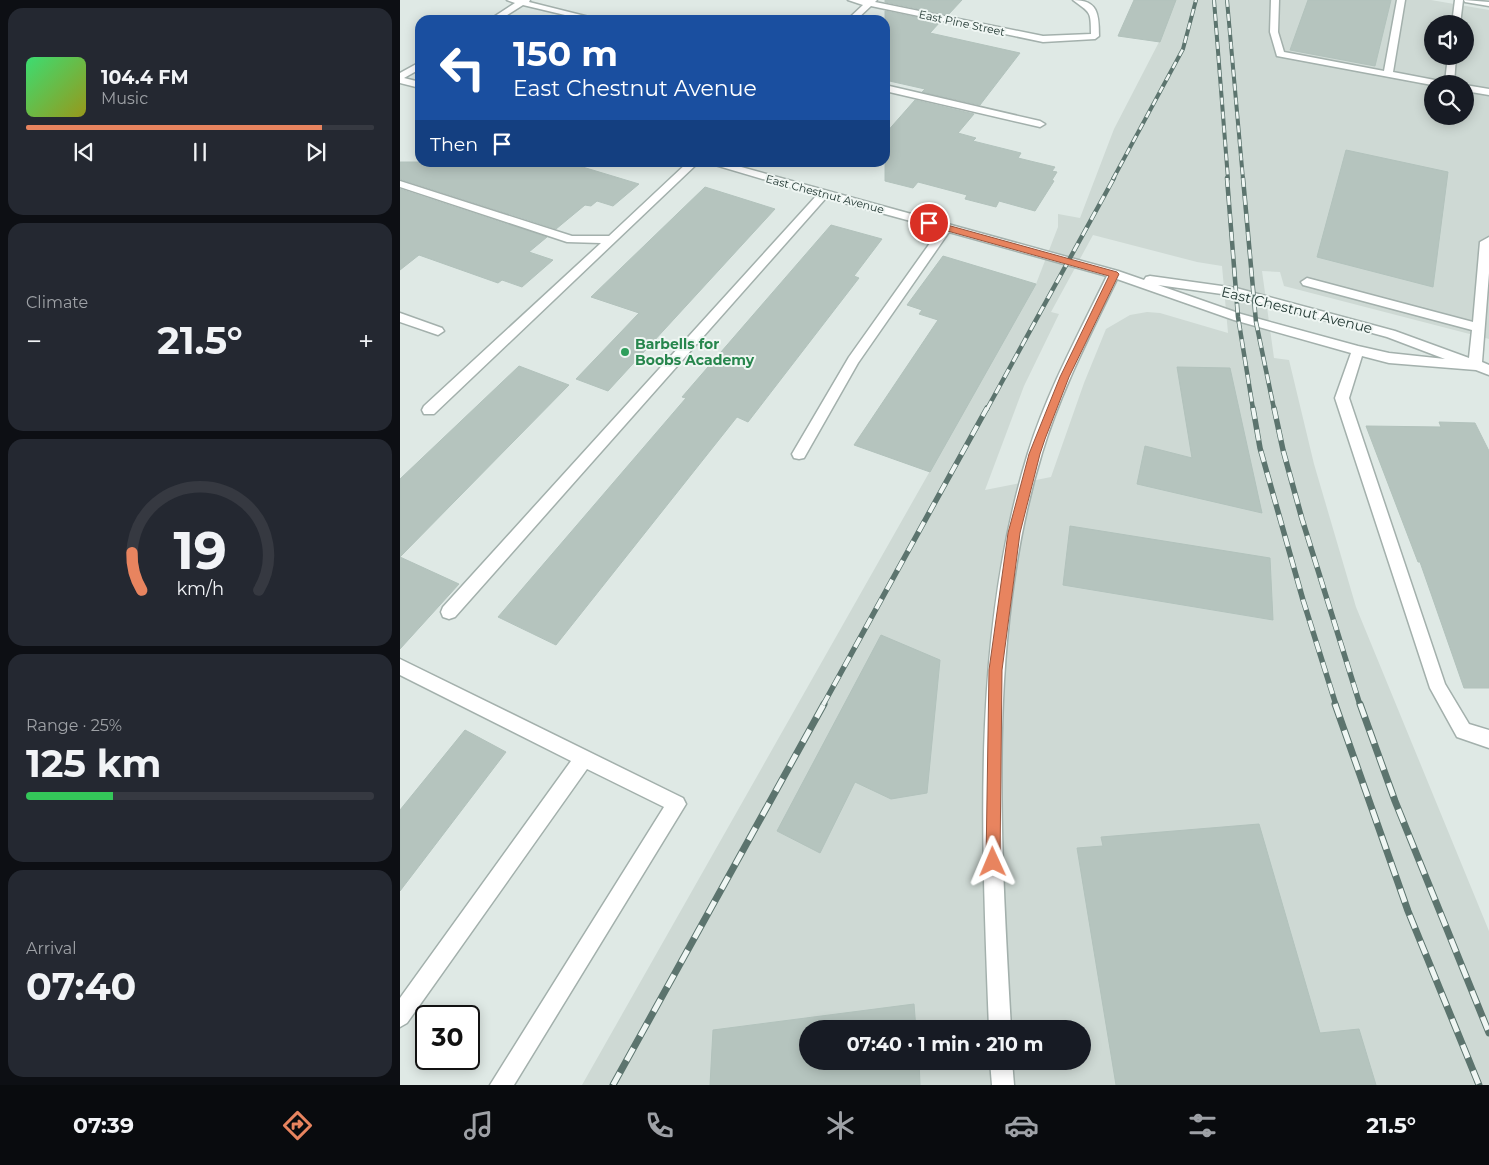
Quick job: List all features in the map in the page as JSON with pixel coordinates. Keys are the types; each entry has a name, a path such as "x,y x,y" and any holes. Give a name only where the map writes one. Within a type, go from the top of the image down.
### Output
{"street":[{"path":"512,0 524,1 578,15"},
{"name":"East Pine Street","path":"852,0 871,2 1042,39 1095,36 1093,11 1085,2 1077,0"},
{"path":"1275,0 1274,32 1280,54 1424,81"},
{"path":"1388,74 1401,0"},
{"path":"1457,15 1459,0"},
{"path":"1468,0 1489,4"},
{"path":"501,15 524,1"},
{"path":"857,15 871,2"},
{"path":"400,78 415,68"},
{"path":"400,78 415,83"},
{"path":"890,89 1040,124"},
{"path":"1474,90 1489,92"},
{"path":"429,410 689,167"},
{"name":"East Chestnut Avenue","path":"728,167 1114,274 1238,317 1358,350 1389,358 1475,366"},
{"path":"400,184 571,240 612,239"},
{"path":"449,612 824,194"},
{"path":"799,454 853,360 946,228"},
{"path":"1475,366 1486,242 1489,240"},
{"path":"1000,1020 992,844 996,670 1014,533 1034,454 1064,377 1114,274"},
{"name":"East Chestnut Avenue","path":"1114,274 1236,292 1391,334 1489,370"},
{"path":"1307,282 1478,328"},
{"path":"400,316 438,331"},
{"path":"1358,350 1342,398 1438,688 1463,731 1489,739"},
{"path":"400,667 677,804 501,1085"},
{"path":"400,1016 584,758"},
{"path":"1002,1070 1003,1085"}],"shaded area":[{"path":"1174,0 1431,0 1489,10 1489,339 1284,286 1280,272 1262,271 1274,358 1289,360 1314,464 1356,607 1489,931 1489,1085 582,1085 1036,284 1058,227 1058,214 1080,218 1114,129 1159,42","holes":["1093,235 1197,262 1222,266 1228,333 1160,313 1147,312 1130,315 1106,329 1084,383 1051,477 985,490 1024,386 1059,314 1051,312"]}],"building":[{"path":"885,0 962,0 948,15 885,2"},
{"path":"1134,0 1176,0 1160,42 1118,36"},
{"path":"1308,0 1391,0 1375,66 1290,50"},
{"path":"885,11 940,22 930,33 1020,53 980,105 922,92 925,89 890,81 890,15 885,15"},
{"path":"915,100 974,114 958,133 976,138 973,141 1021,153 1018,158 1055,167 1052,171 1057,172 1052,180 1054,181 1035,211 999,201 996,207 965,199 967,195 918,182 913,188 885,181 885,167 890,167 890,128"},
{"path":"1346,150 1448,172 1433,287 1317,257"},
{"path":"400,162 415,162 415,167 583,167 639,184 613,206 597,201 591,206 585,205 556,229 400,179"},
{"path":"705,187 775,209 608,391 576,379 639,313 591,297"},
{"path":"400,189 547,237 529,252 553,260 522,287 502,280 498,283 419,255 400,270"},
{"path":"831,225 882,239 854,276 859,278 748,422 737,417 556,645 498,617 686,398 682,397"},
{"path":"943,256 1036,284 930,472 854,445 938,320 919,314 922,310 907,305"},
{"path":"519,366 569,385 400,557 400,479"},
{"path":"1177,367 1230,368 1262,513 1137,484 1145,446 1192,458"},
{"path":"1439,422 1475,423 1489,451 1489,688 1464,688 1420,562 1418,562 1366,426 1441,427"},
{"path":"1070,526 1270,558 1273,620 1063,585"},
{"path":"400,557 459,584 400,649"},
{"path":"881,635 940,660 927,793 891,799 855,782 820,853 777,831"},
{"path":"465,730 506,752 400,891 400,810"},
{"path":"1259,824 1320,1033 1359,1029 1376,1085 1116,1085 1077,848 1103,846 1101,837"},
{"path":"914,1004 915,1020 799,1020 799,1070 919,1070 920,1085 710,1085 713,1030"}],"railway":[{"path":"1113,179 1183,49 1196,0"},
{"path":"1214,0 1228,179"},
{"path":"1227,0 1243,179"},
{"path":"987,409 1114,178"},
{"path":"1227,178 1238,317 1253,409"},
{"path":"1243,178 1256,322 1274,409"},
{"path":"823,705 987,408"},
{"path":"1253,408 1260,448 1303,600 1336,705"},
{"path":"1274,408 1283,450 1302,519 1360,705"},
{"path":"613,1085 824,704"},
{"path":"1335,704 1408,911 1479,1085"},
{"path":"1360,704 1395,801 1489,1033"}],"place":[{"name":"Barbells for Boobs Academy","path":"625,352"}],"route":[{"path":"929,223 1114,274 1064,377 1034,454 1014,533 996,670 993,862"}]}
